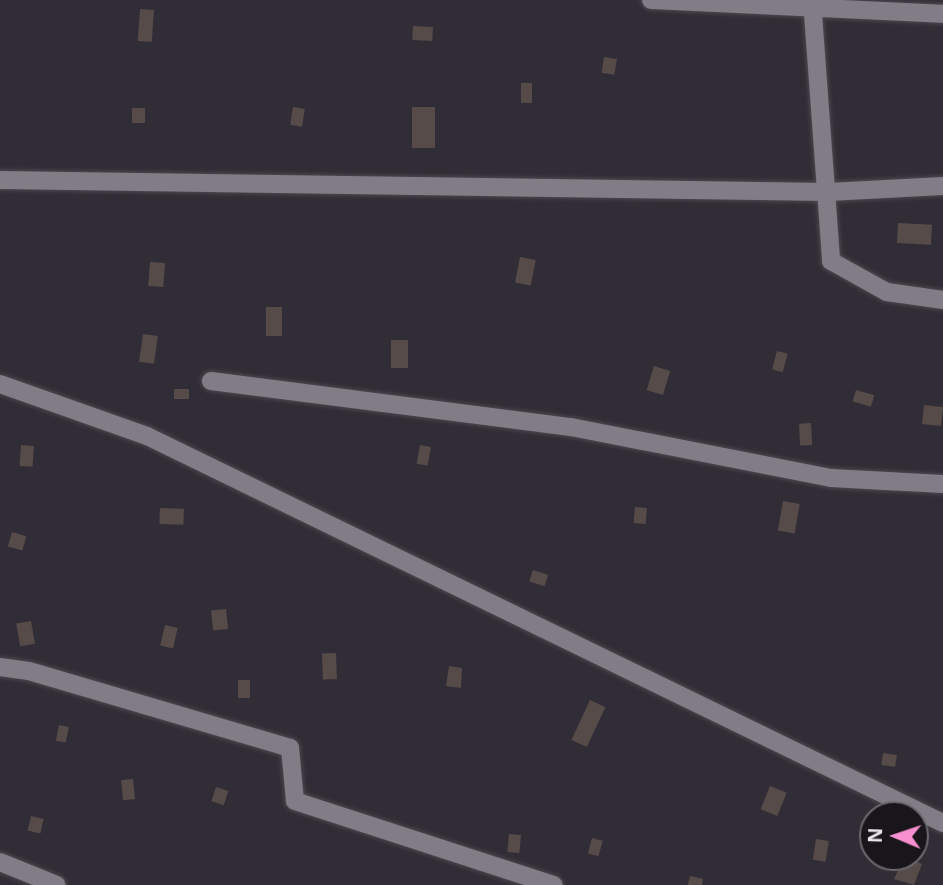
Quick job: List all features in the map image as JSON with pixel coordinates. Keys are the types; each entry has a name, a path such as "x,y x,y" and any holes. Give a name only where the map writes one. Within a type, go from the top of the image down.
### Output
{"street":[{"path":"652,0 812,5 943,13"},
{"path":"812,5 828,192 831,261 887,292 943,300"},
{"path":"0,180 828,192 943,186"},
{"path":"211,381 571,427 831,478 943,484"},
{"path":"0,384 147,436 943,823"},
{"path":"0,667 29,671 290,748 295,801 554,885"},
{"path":"0,862 57,885"}],"building":[{"path":"140,9 154,10 152,42 138,41"},
{"path":"413,26 433,27 432,41 412,40"},
{"path":"604,57 617,59 614,75 601,73"},
{"path":"521,83 532,83 532,103 521,103"},
{"path":"293,107 305,109 302,127 290,125"},
{"path":"412,107 435,107 435,148 412,148"},
{"path":"132,108 145,108 145,123 132,123"},
{"path":"898,223 932,225 931,245 897,243"},
{"path":"520,257 536,260 531,286 515,283"},
{"path":"150,262 165,263 163,287 148,286"},
{"path":"266,307 282,307 282,336 266,336"},
{"path":"143,334 158,336 154,364 139,362"},
{"path":"391,340 408,340 408,368 391,368"},
{"path":"777,351 788,354 783,372 772,369"},
{"path":"654,366 670,371 663,395 647,390"},
{"path":"174,389 189,389 189,399 174,399"},
{"path":"856,390 874,395 871,407 853,402"},
{"path":"924,405 943,407 941,426 922,424"},
{"path":"811,423 812,445 800,446 799,424"},
{"path":"21,445 34,446 33,467 20,466"},
{"path":"420,445 431,447 428,466 417,464"},
{"path":"783,501 800,504 795,533 778,531"},
{"path":"635,507 647,508 646,524 634,523"},
{"path":"160,508 184,509 183,525 159,524"},
{"path":"12,532 26,536 22,551 8,546"},
{"path":"533,570 548,575 545,586 529,581"},
{"path":"226,609 228,629 213,630 211,611"},
{"path":"31,621 35,644 20,646 16,624"},
{"path":"165,625 178,628 173,648 160,645"},
{"path":"322,653 336,653 337,679 323,679"},
{"path":"449,666 462,668 461,688 446,686"},
{"path":"238,680 250,680 250,698 238,698"},
{"path":"590,700 605,707 587,747 571,740"},
{"path":"59,725 69,727 66,743 56,741"},
{"path":"883,753 897,755 895,767 881,765"},
{"path":"133,779 135,799 123,800 121,780"},
{"path":"770,786 787,793 777,816 761,809"},
{"path":"216,787 228,791 224,805 211,801"},
{"path":"31,816 44,819 40,834 28,831"},
{"path":"509,834 521,835 519,853 507,852"},
{"path":"592,838 603,841 598,856 588,853"},
{"path":"816,839 829,841 826,862 813,860"},
{"path":"898,871 919,871 914,885 894,879"},
{"path":"690,876 703,879 702,885 688,885"}]}
